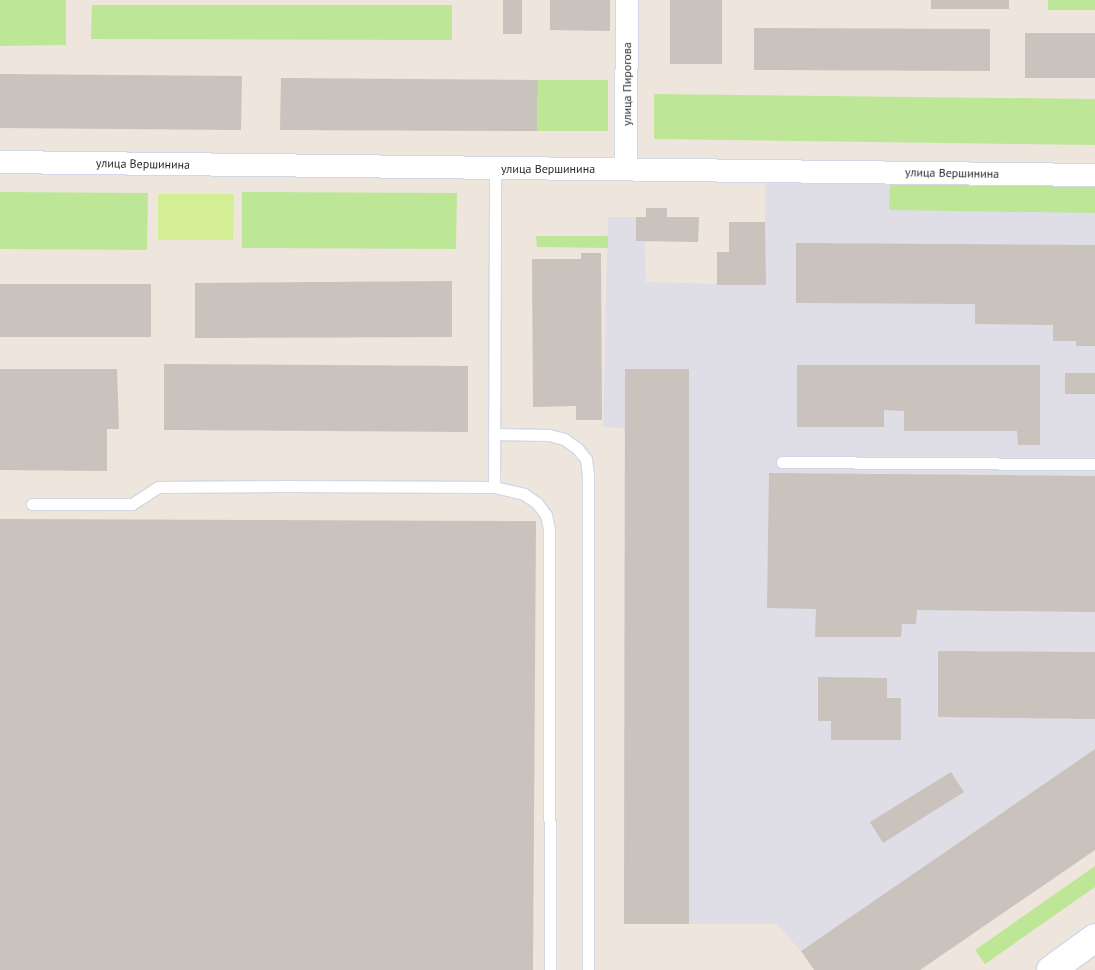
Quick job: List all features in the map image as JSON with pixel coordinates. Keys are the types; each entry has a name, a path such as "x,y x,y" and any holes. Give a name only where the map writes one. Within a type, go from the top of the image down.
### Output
{"main road":[{"path":"1050,970 1095,938"}],"street":[{"name":"улица Пирогова","path":"626,168 627,0"},
{"name":"улица Вершинина","path":"0,162 1095,175"}],"lane":[{"path":"494,487 495,169"},
{"path":"494,434 549,435 564,439 577,448 586,459 588,475 588,970"},
{"path":"782,462 1095,464"},
{"path":"32,504 132,504 158,487 494,487 524,494 537,503 546,515 550,529 550,970"}],"shaded area":[{"path":"765,180 1095,186 1095,749 801,951 776,924 624,924 625,428 603,427 608,217 636,217 636,241 645,241 646,282 765,285"}],"green space":[{"path":"0,0 66,0 66,45 0,46"},
{"path":"1048,0 1095,0 1095,10 1048,10"},
{"path":"92,5 452,5 452,40 91,39"},
{"path":"538,80 608,80 608,131 537,131"},
{"path":"654,94 1095,99 1095,145 654,139"},
{"path":"890,182 1095,186 1095,213 889,210"},
{"path":"0,192 148,193 147,250 0,249"},
{"path":"242,192 457,193 456,249 242,248"},
{"path":"158,194 234,194 233,240 158,240"},
{"path":"536,236 608,236 608,248 537,247"},
{"path":"1095,866 1095,887 985,964 975,950"}],"building":[{"path":"503,0 522,0 522,34 503,34"},
{"path":"550,0 610,0 610,31 550,30"},
{"path":"670,0 722,0 722,64 670,64"},
{"path":"931,0 1009,0 1009,9 931,9"},
{"path":"754,28 990,29 990,71 754,70"},
{"path":"1025,33 1095,33 1095,78 1025,78"},
{"path":"0,74 242,76 241,130 0,128"},
{"path":"281,78 538,80 537,131 280,130"},
{"path":"646,208 667,208 667,217 699,217 698,242 636,241 636,217 646,217"},
{"path":"729,222 765,222 766,285 717,285 717,252 729,252"},
{"path":"796,243 1095,245 1095,346 1076,346 1076,341 1053,341 1053,325 975,324 975,304 796,303"},
{"path":"581,253 601,253 602,420 576,420 576,406 533,407 532,259 581,259"},
{"path":"452,281 452,337 195,338 195,283"},
{"path":"0,284 151,284 151,337 0,337"},
{"path":"164,364 468,366 468,432 164,430"},
{"path":"797,365 1040,365 1040,445 1018,445 1017,431 904,431 904,411 884,410 884,427 797,427"},
{"path":"0,369 117,369 119,429 107,429 107,471 0,470"},
{"path":"625,369 689,369 689,924 624,924"},
{"path":"1065,373 1095,373 1095,394 1065,394"},
{"path":"769,473 1095,476 1095,612 917,610 916,624 902,624 901,637 815,637 816,609 767,608"},
{"path":"0,519 536,521 533,970 0,970"},
{"path":"938,651 1095,652 1095,719 938,717"},
{"path":"818,677 887,678 887,698 901,698 901,740 831,740 831,721 818,721"},
{"path":"1095,749 1095,850 920,970 814,970 801,951"},
{"path":"951,772 964,792 883,843 870,822"}]}
